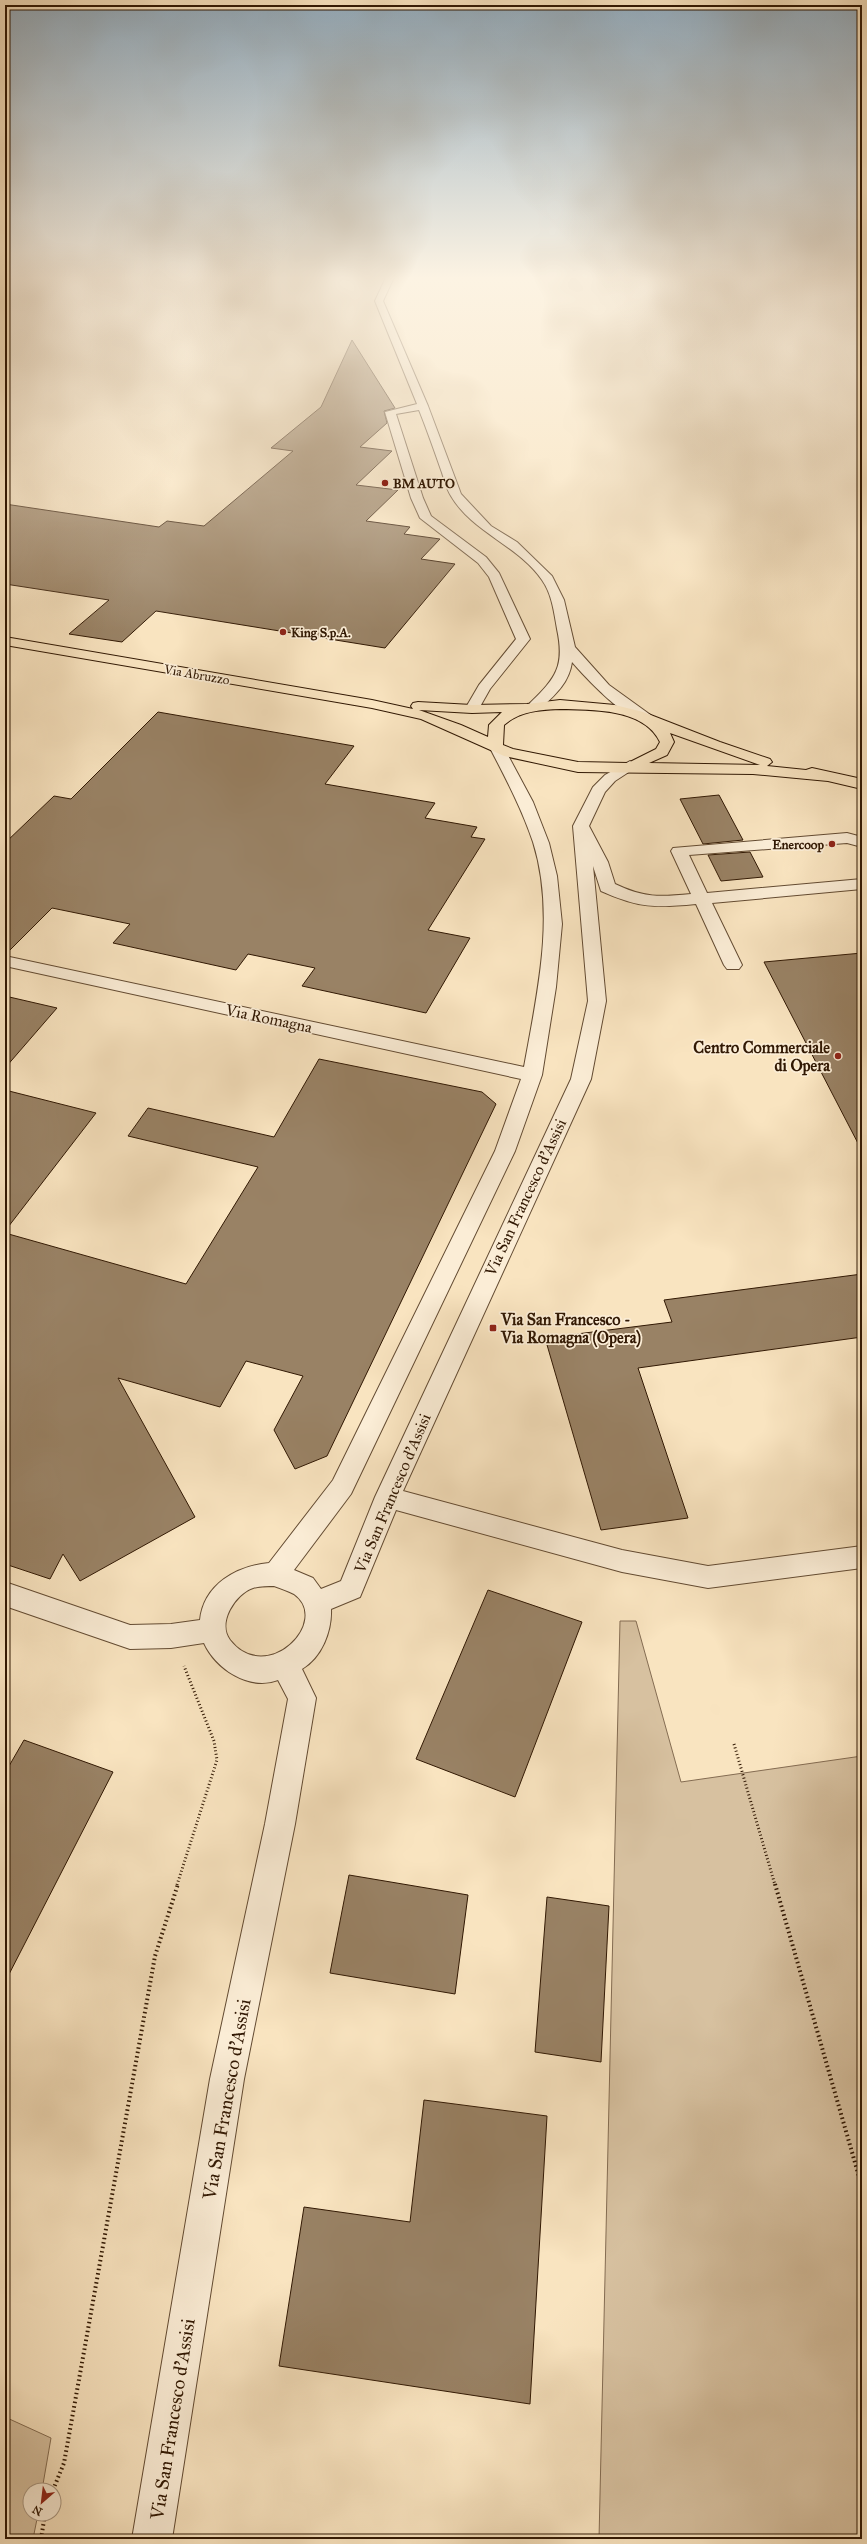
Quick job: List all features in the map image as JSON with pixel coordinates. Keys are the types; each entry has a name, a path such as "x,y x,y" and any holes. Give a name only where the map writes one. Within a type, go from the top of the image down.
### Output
{"main road":[{"name":"Via Abruzzo","path":"5,641 372,704 425,716 509,753 578,767 604,768 630,766"},
{"name":"Via Abruzzo","path":"372,704 472,709 535,706"},
{"path":"496,746 494,734 498,722 514,712 535,706 602,707 629,712 723,749 826,777 862,784"},
{"path":"630,766 662,752 667,742 661,730 647,719"},
{"path":"630,766 753,769 826,777"}],"street":[{"path":"418,394 456,495 487,528 513,545 548,579 558,600 568,648 564,672 556,686 535,706"},
{"path":"423,406 390,412 417,498 426,518 482,560 495,576 523,639 484,688 472,709"},
{"path":"568,648 587,672 616,700 647,719"},
{"path":"276,1574 342,1487 505,1151 532,1075 547,987 553,924 549,876 541,843 525,802 496,746"},
{"path":"630,766 610,778 598,790 581,826 600,862 607,887 633,899 664,902 862,884"},
{"name":"Via San Francesco d'Assisi","path":"316,1603 351,1589 388,1497 581,1079 597,1001 581,826"},
{"path":"733,965 703,898 679,851 847,838 862,842"},
{"name":"Via Romagna","path":"5,961 532,1075"},
{"path":"388,1497 622,1561 708,1577 862,1557"},
{"path":"276,1574 291,1578 304,1586 316,1603 319,1611 319,1627 313,1641 303,1654 285,1665 271,1669 252,1669 235,1663 221,1652 213,1630 212,1621 217,1605 228,1591 243,1580 259,1575 276,1574"},
{"path":"5,1594 130,1637 171,1636 213,1630"},
{"name":"Via San Francesco d'Assisi","path":"152,2539 227,2079 280,1824 302,1698 285,1665"}],"path":[{"path":"56,2482 64,2463 155,1956 217,1760 214,1741 171,1636"},
{"path":"734,1744 862,2187"},
{"path":"41,2539 44,2522"}],"shaded area":[{"path":"620,1621 636,1621 681,1782 862,1756 862,2539 599,2539"},
{"path":"5,2417 51,2438 43,2482 22,2482 22,2522 36,2522 33,2539 5,2539"}],"building":[{"path":"327,394 386,394 395,408 384,411 387,423 360,447 392,451 356,485 398,490 366,521 410,527 404,534 440,539 421,559 455,564 385,648 156,611 122,642 69,634 109,600 5,584 5,504 159,527 167,521 204,526 293,451 271,448 321,407"},
{"path":"158,712 354,746 325,784 435,803 425,818 477,827 471,837 485,839 428,930 470,938 426,1013 302,986 315,968 248,954 236,970 113,943 130,924 52,908 5,955 5,843 54,796 71,799"},
{"path":"719,795 743,840 703,844 680,799"},
{"path":"750,852 763,877 721,881 708,855"},
{"name":"Centro Commerciale di Opera","path":"862,953 862,1151 764,962"},
{"path":"5,996 57,1008 5,1068"},
{"path":"319,1059 482,1092 496,1104 327,1456 295,1469 274,1430 303,1376 246,1361 220,1407 118,1378 195,1517 80,1581 63,1554 50,1579 5,1564 5,1233 186,1284 258,1167 128,1136 148,1108 274,1137"},
{"path":"5,1090 96,1113 5,1231"},
{"path":"862,1274 862,1337 638,1368 688,1518 601,1530 545,1338 672,1322 664,1300"},
{"path":"488,1590 582,1622 515,1797 416,1759"},
{"path":"24,1740 113,1772 5,1982 5,1773"},
{"path":"349,1875 468,1895 455,1994 330,1973"},
{"path":"547,1897 609,1906 601,2062 535,2052"},
{"path":"424,2100 547,2116 530,2404 279,2366 304,2207 410,2222"}],"place":[{"name":"BM AUTO","path":"385,483"},
{"name":"King S.p.A.","path":"283,632"},
{"name":"Enercoop","path":"832,844"},
{"name":"Centro Commerciale di Opera","path":"838,1056"},
{"name":"Via San Francesco - Via Romagna (Opera)","path":"493,1328"}]}
